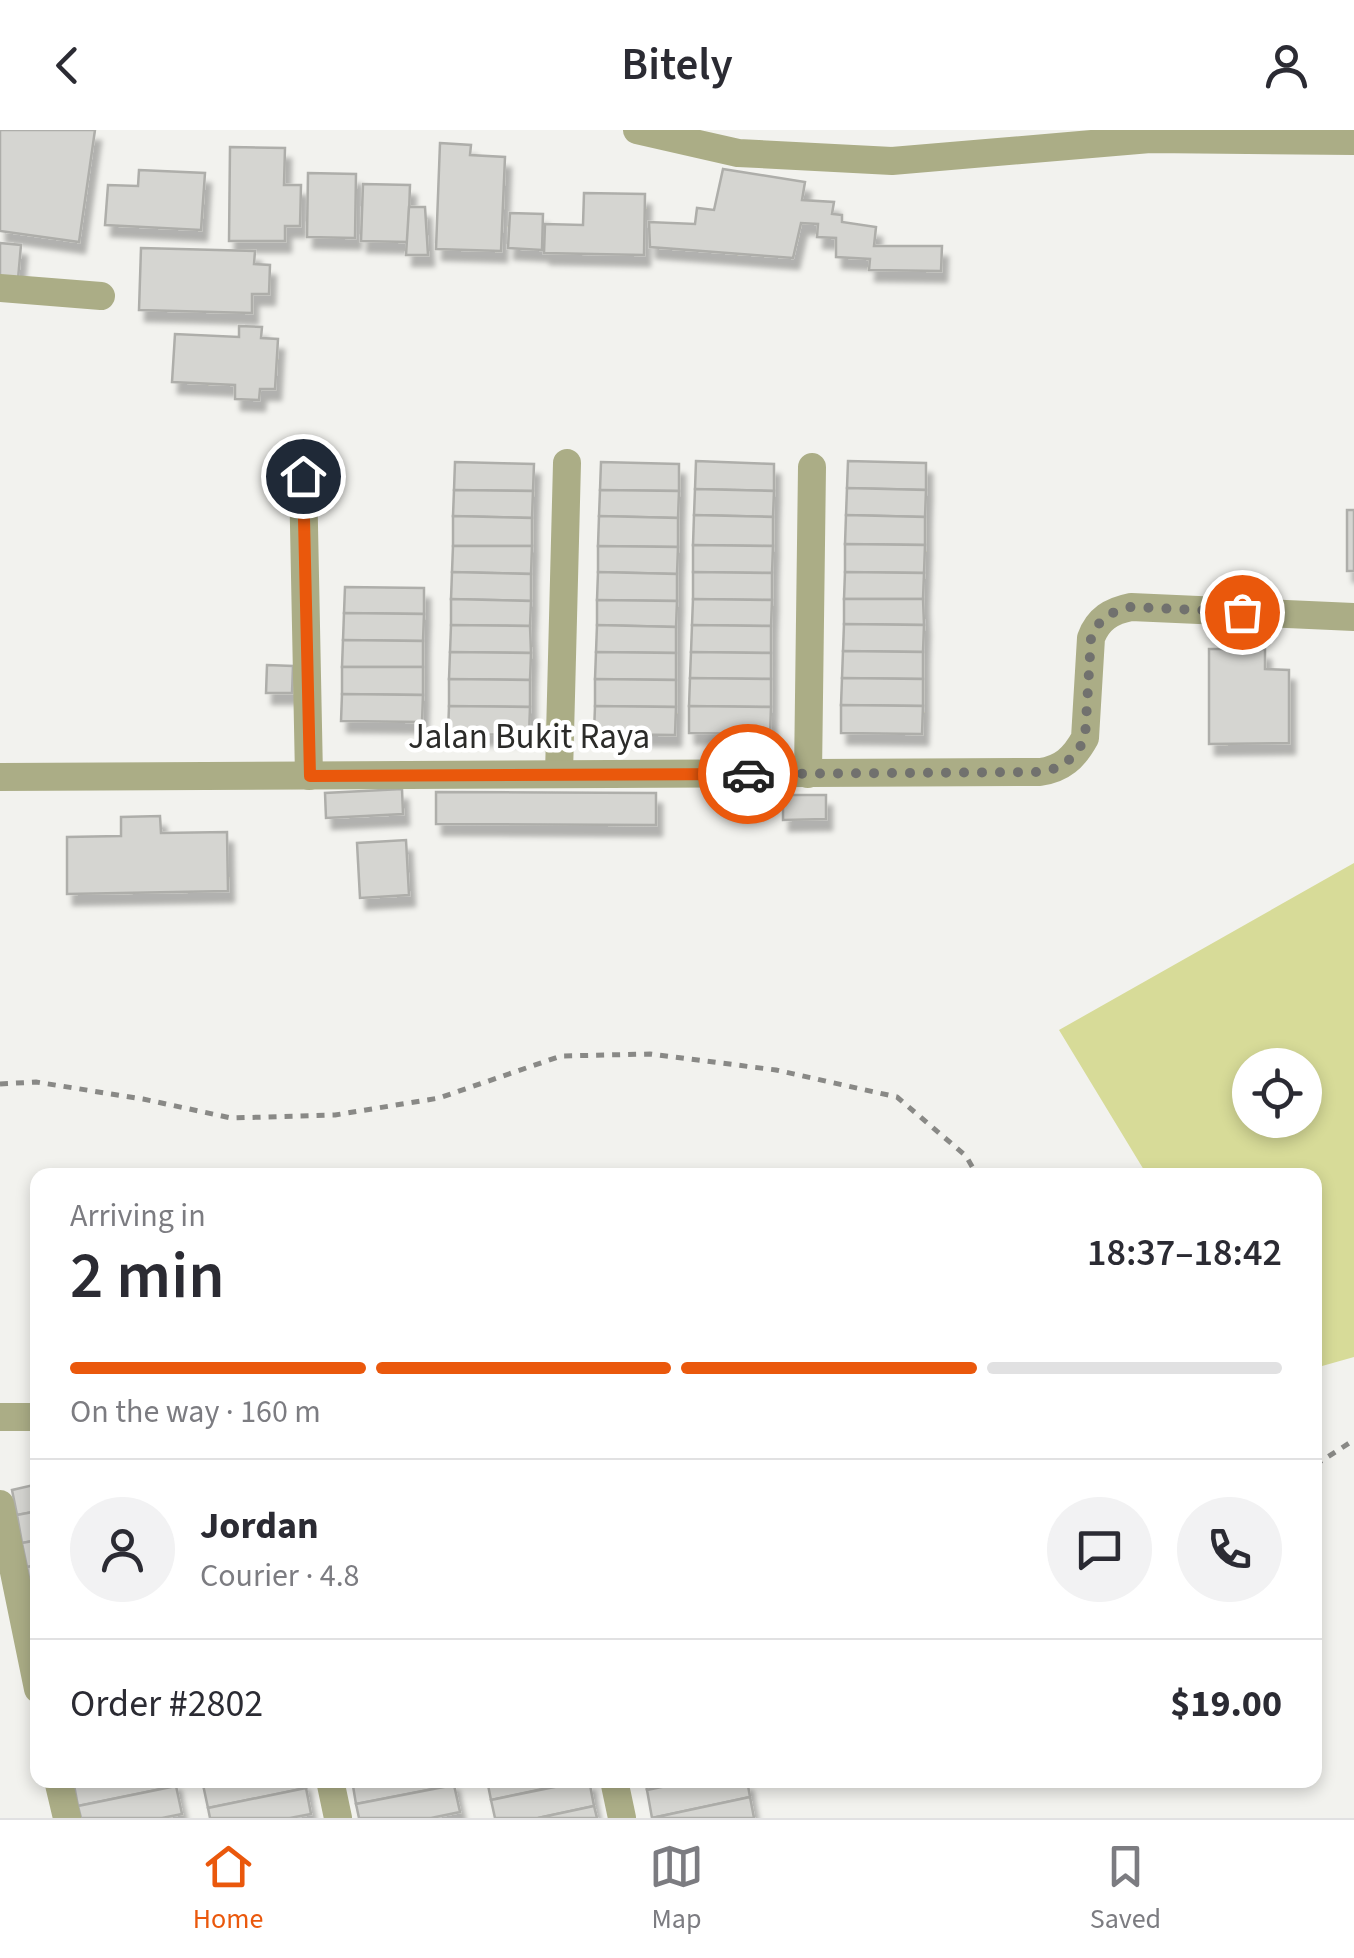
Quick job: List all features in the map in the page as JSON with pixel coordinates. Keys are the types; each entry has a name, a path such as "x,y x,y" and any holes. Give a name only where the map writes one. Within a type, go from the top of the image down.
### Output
{"street":[{"path":"637,130 738,153 892,161 1150,138 1354,141"},
{"path":"0,288 101,296"},
{"path":"559,774 567,462"},
{"path":"808,774 812,467"},
{"path":"303,476 310,776"},
{"name":"Jalan Bukit Raya","path":"0,777 1040,772 1068,762 1085,738 1091,638 1095,627 1116,610 1131,607 1354,618"},
{"path":"0,1417 30,1418"},
{"path":"0,1504 30,1650"},
{"path":"60,1788 67,1818"},
{"path":"332,1788 338,1818"},
{"path":"616,1788 622,1818"}],"path":[{"path":"0,1084 36,1082 231,1118 335,1116 439,1098 561,1056 650,1054 776,1070 897,1097 966,1156 973,1168"},
{"path":"1322,1461 1354,1440"}],"green space":[{"path":"1354,863 1354,1357 1322,1366 1322,1168 1143,1168 1059,1030"}],"building":[{"path":"0,130 95,130 79,242 0,231"},
{"path":"440,143 471,145 470,155 505,157 501,251 436,249"},
{"path":"230,147 285,148 284,185 301,185 300,226 285,226 285,241 229,241"},
{"path":"723,169 805,182 802,200 834,202 832,214 842,215 842,222 876,227 874,246 942,246 941,271 869,270 870,259 836,257 836,238 817,237 818,224 801,223 793,258 650,247 649,222 695,224 697,208 714,210"},
{"path":"139,170 205,173 201,230 105,225 108,185 138,186"},
{"path":"308,173 356,174 355,238 307,237"},
{"path":"363,184 410,185 408,242 361,241"},
{"path":"584,193 645,194 644,255 544,253 545,224 583,225"},
{"path":"409,207 425,207 428,255 406,255"},
{"path":"510,213 543,214 542,250 508,248"},
{"path":"0,243 21,245 18,279 0,277"},
{"path":"141,248 255,251 254,264 270,265 269,294 252,294 252,313 139,310"},
{"path":"239,326 262,327 261,338 278,339 275,389 260,389 259,400 235,399 235,385 172,382 175,334 239,337"},
{"path":"696,461 774,464 774,491 695,489"},
{"path":"848,461 926,463 926,490 847,488"},
{"path":"455,462 534,464 533,491 454,490"},
{"path":"601,462 679,464 679,491 600,490"},
{"path":"847,488 926,490 925,517 846,515"},
{"path":"695,489 774,491 773,517 694,515"},
{"path":"454,490 533,491 532,518 453,516"},
{"path":"600,490 679,491 678,518 599,516"},
{"path":"1347,510 1354,510 1354,571 1347,571"},
{"path":"694,515 773,517 773,546 693,545"},
{"path":"846,515 925,517 925,545 845,544"},
{"path":"453,516 532,518 532,546 453,546"},
{"path":"599,516 678,518 678,547 598,546"},
{"path":"845,544 925,545 924,573 845,572"},
{"path":"693,545 773,546 772,573 693,572"},
{"path":"453,546 532,546 531,574 452,572"},
{"path":"598,546 678,547 677,574 598,572"},
{"path":"452,572 531,574 531,601 451,599"},
{"path":"598,572 677,574 677,601 597,600"},
{"path":"693,572 772,573 772,600 693,599"},
{"path":"845,572 924,573 923,599 844,599"},
{"path":"345,587 424,588 424,614 344,613"},
{"path":"451,599 531,601 530,626 451,625"},
{"path":"693,599 772,600 771,626 692,625"},
{"path":"844,599 923,599 924,625 844,624"},
{"path":"597,600 677,601 676,627 597,625"},
{"path":"344,613 424,614 423,641 343,640"},
{"path":"844,624 924,625 923,652 843,651"},
{"path":"451,625 530,626 531,653 450,652"},
{"path":"597,625 676,627 676,653 596,652"},
{"path":"692,625 771,626 771,653 691,652"},
{"path":"343,640 423,641 423,667 342,667"},
{"path":"1209,649 1265,649 1265,669 1289,670 1289,743 1209,744"},
{"path":"843,651 923,652 923,679 842,678"},
{"path":"450,652 531,653 530,680 449,679"},
{"path":"596,652 676,653 676,680 595,679"},
{"path":"691,652 771,653 771,679 690,678"},
{"path":"267,665 293,666 292,693 266,693"},
{"path":"342,667 423,667 423,695 342,694"},
{"path":"690,678 771,679 771,707 689,706"},
{"path":"842,678 923,679 923,706 841,705"},
{"path":"449,679 530,680 530,707 449,706"},
{"path":"595,679 676,680 676,707 595,706"},
{"path":"342,694 423,695 422,722 341,721"},
{"path":"841,705 923,706 922,734 841,733"},
{"path":"449,706 530,707 529,735 448,734"},
{"path":"595,706 676,707 675,735 594,734"},
{"path":"689,706 771,707 770,734 689,733"},
{"path":"402,789 403,814 326,818 325,793"},
{"path":"436,792 656,793 656,825 436,824"},
{"path":"783,795 826,795 826,819 783,820"},
{"path":"160,816 161,833 227,832 228,891 67,894 67,837 121,836 121,817"},
{"path":"406,840 409,895 360,898 357,843"},
{"path":"30,1486 30,1513 17,1515 12,1490"},
{"path":"30,1513 30,1542 22,1543 17,1515"},
{"path":"30,1542 30,1566 27,1567 22,1543"},
{"path":"75,1788 166,1788 78,1806"},
{"path":"176,1788 182,1814 162,1818 81,1818 78,1806"},
{"path":"204,1788 306,1788 208,1808"},
{"path":"306,1788 311,1814 290,1818 210,1818 208,1808"},
{"path":"353,1788 439,1788 356,1804"},
{"path":"455,1788 460,1812 431,1818 359,1818 356,1804"},
{"path":"489,1788 547,1788 491,1800"},
{"path":"550,1788 591,1788 594,1806 538,1818 495,1818 491,1800"},
{"path":"748,1788 750,1797 652,1818 647,1790"},
{"path":"750,1797 754,1818 652,1818"},
{"path":"594,1806 597,1818 538,1818"}],"way so far":[{"path":"748,774 1054,770 1068,762 1085,738 1091,638 1105,616 1131,607 1242,612"}],"route":[{"path":"303,476 310,776 748,774"}]}
